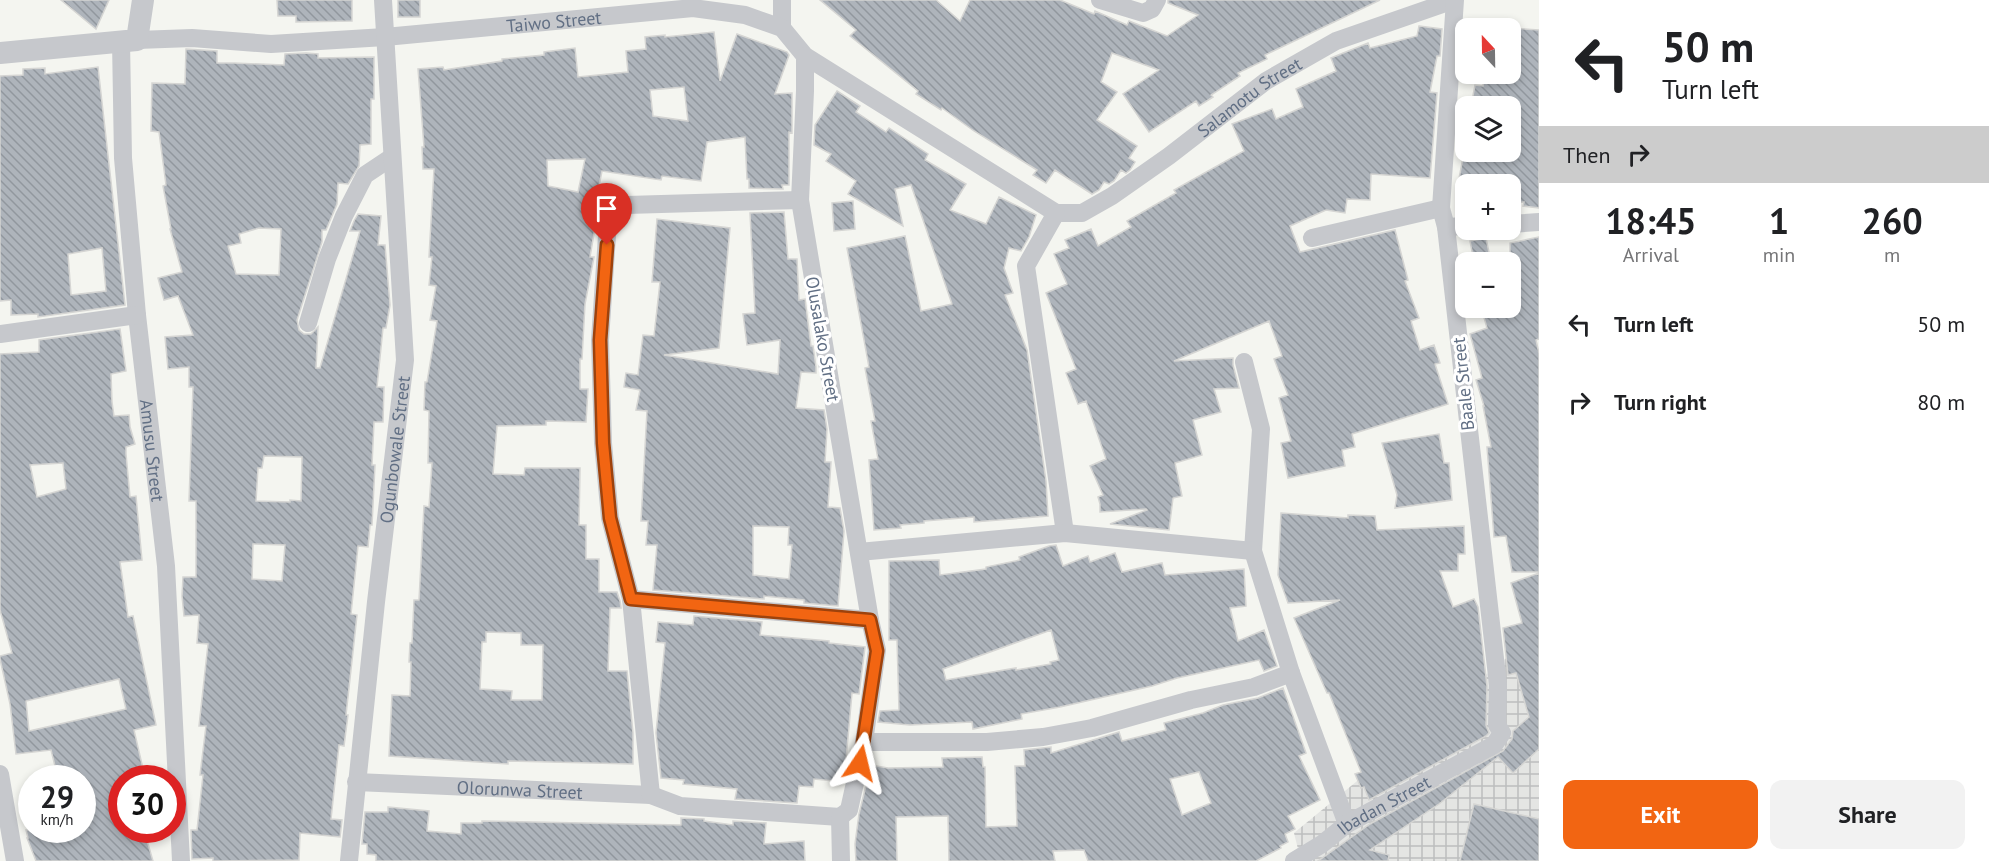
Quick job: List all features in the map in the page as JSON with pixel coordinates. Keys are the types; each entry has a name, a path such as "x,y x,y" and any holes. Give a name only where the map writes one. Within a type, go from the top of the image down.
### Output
{"street":[{"path":"0,52 129,40 143,0"},
{"name":"Ogunbowale Street","path":"349,861 356,782 405,360 383,0"},
{"path":"782,0 782,28 805,56 1056,213 1026,266 1065,533"},
{"path":"1100,0 1143,13 1152,9 1157,0"},
{"name":"Baale Street","path":"1455,0 1441,208 1446,227 1498,685 1497,725 1502,734 1494,745 1477,753"},
{"name":"Salamotu Street","path":"1056,213 1082,213 1112,196 1169,156 1266,81 1336,40 1455,0"},
{"name":"Taiwo Street","path":"129,40 192,38 271,44 385,37 693,8 745,15 782,28"},
{"name":"Amusu Street","path":"129,40 123,158 137,315 166,566 181,861"},
{"name":"Olusalako Street","path":"805,56 800,200 877,651 864,742 849,810 840,818"},
{"path":"308,323 327,259 344,216 365,175 392,158"},
{"path":"651,795 631,599 610,518 603,443 600,340 608,221 615,210 627,205 800,200"},
{"path":"1312,238 1441,208"},
{"path":"1521,223 1539,222"},
{"path":"1446,227 1455,227"},
{"path":"0,334 137,315"},
{"path":"1244,362 1261,429 1253,551 1291,673 1347,824"},
{"path":"859,552 1065,533 1253,551"},
{"path":"631,599 870,620"},
{"path":"864,742 987,742 1043,736 1092,728 1191,700 1254,687 1291,673"},
{"name":"Ibadan Street","path":"1294,861 1322,844 1347,824 1477,753"},
{"path":"0,774 15,861"},
{"name":"Olorunwa Street","path":"356,782 651,795 680,806 840,818"},
{"path":"840,818 841,861"}],"shaded area":[{"path":"1539,631 1539,861 1301,861 1294,833"}],"building":[{"path":"61,0 109,0 96,29"},
{"path":"277,0 352,0 352,21 296,22 296,16 278,16"},
{"path":"398,0 420,0 420,17 398,17"},
{"path":"820,0 936,0 960,21 970,0 1060,0 1094,14 1095,11 1127,25 1129,21 1167,36 1198,15 1168,3 1168,0 1380,0 1265,55 1267,59 1238,73 1240,76 1211,95 1213,97 1199,106 1196,101 1149,132 1123,94 1159,70 1112,53 1101,82 1117,92 1097,120 1137,146 1129,158 1135,162 1126,173 1121,170 1114,181 1109,184 1104,182 1099,190 1092,194 1055,170 1046,183 1033,175 1037,170 942,108 941,110 916,94 918,91 850,36 856,30"},
{"path":"1419,26 1442,29 1440,56 1437,56 1430,92 1437,93 1430,178 1371,174 1370,200 1347,199 1345,213 1326,210 1290,226 1300,252 1395,230 1408,280 1405,281 1419,318 1411,321 1420,350 1434,345 1440,363 1435,364 1448,404 1352,434 1355,447 1342,450 1345,466 1288,478 1281,443 1291,441 1279,398 1288,395 1274,359 1282,356 1269,321 1174,361 1233,358 1239,388 1214,389 1221,412 1193,420 1202,455 1175,463 1182,496 1173,498 1169,530 1110,524 1147,510 1100,512 1098,497 1103,495 1090,466 1106,459 1086,401 1078,404 1066,373 1076,369 1046,293 1067,284 1054,254 1069,248 1065,240 1091,229 1098,246 1131,227 1127,221 1176,193 1174,190 1244,151 1232,124 1272,109 1276,119 1303,107 1296,89 1336,71 1331,58 1368,43 1370,48 1417,36"},
{"path":"1521,29 1539,30 1539,208 1523,206 1521,174 1460,174 1462,162 1521,162 1521,96 1473,96 1475,85 1483,86 1483,84 1521,84"},
{"path":"714,32 720,81 737,34 787,52 789,55 775,94 792,93 789,185 782,185 783,189 749,188 745,137 707,142 701,181 662,176 661,180 602,171 591,227 595,228 590,257 594,257 585,304 582,359 580,359 580,389 588,389 586,422 546,421 546,425 497,426 493,474 524,475 525,468 580,468 579,525 586,525 586,559 599,559 599,592 617,592 620,601 621,608 610,608 608,671 627,671 633,733 633,764 508,761 508,764 389,756 392,695 410,696 411,662 409,662 414,600 419,600 424,506 429,507 432,463 428,463 429,411 424,410 425,382 427,382 437,321 430,320 436,286 429,285 434,169 423,169 422,147 424,147 418,69 443,67 444,70 575,48 578,77 628,72 626,51 646,49 645,37 665,35 665,37","holes":["684,87 688,121 653,116 650,90","585,159 578,192 548,186 547,160","486,632 521,633 521,645 543,645 542,700 511,700 512,691 480,689 482,642 486,642"]},
{"path":"186,49 217,51 217,63 284,65 285,54 306,53 318,54 318,58 374,57 371,144 360,145 359,166 348,184 338,183 337,204 326,230 322,230 322,242 297,320 299,330 304,334 311,334 318,327 316,368 320,368 360,231 350,231 354,221 358,214 381,216 378,245 385,245 390,305 386,328 383,328 377,387 384,387 383,422 374,422 372,465 375,465 372,525 370,525 368,547 358,546 351,614 357,615 346,715 348,715 344,746 339,745 331,819 342,820 340,837 300,833 299,860 213,861 213,858 192,859 191,830 197,830 203,775 200,775 206,726 199,726 208,644 197,643 199,615 184,616 182,596 183,577 196,577 196,501 189,501 193,387 189,387 189,367 168,369 165,337 193,335 178,296 164,300 158,278 182,272 170,229 163,186 166,185 159,132 151,131 152,83 185,84","holes":["259,228 281,229 279,275 236,274 228,246 241,243 239,234","264,456 302,457 301,501 256,501 258,468 262,468","253,544 285,545 282,581 252,579"]},
{"path":"98,67 125,305 38,317 38,314 11,315 11,300 0,301 0,76 23,75 23,69 45,68 45,74","holes":["102,248 106,291 71,295 68,254"]},
{"path":"837,91 860,106 856,112 886,132 889,128 928,154 925,160 966,184 950,210 986,224 999,197 1036,215 1029,237 1021,251 1009,248 1004,268 1013,293 1005,295 1027,350 1046,481 1048,516 974,522 974,517 924,521 924,523 900,525 901,528 874,530 869,460 878,459 871,421 875,421 865,368 869,367 847,248 905,236 921,311 952,304 911,185 895,189 903,226 848,194 856,181 826,161 831,154 814,145 815,125"},
{"path":"853,201 855,229 834,231 832,203"},
{"path":"784,212 788,259 797,259 799,300 805,299 816,373 801,372 796,408 824,410 827,429 825,462 831,462 828,507 840,508 844,531 838,606 764,596 764,599 653,590 657,545 646,545 648,521 641,521 647,411 636,410 640,390 624,387 626,373 638,375 643,335 654,336 660,282 652,282 657,219 730,228 719,348 664,355 778,374 780,340 747,345 743,314 755,313 750,213","holes":["753,526 789,527 788,545 792,545 789,579 753,575"]},
{"path":"1539,237 1539,339 1536,340 1539,353 1539,572 1512,572 1506,536 1494,537 1487,447 1491,447 1484,406 1476,380 1482,378 1470,334 1487,328 1484,318 1521,318 1521,252 1510,252 1510,243"},
{"path":"1486,240 1489,252 1472,252 1470,241"},
{"path":"120,329 126,371 111,374 112,402 114,416 129,415 135,444 126,447 126,454 130,497 136,496 142,560 120,562 128,617 133,616 156,725 134,730 142,765 108,765 108,843 148,843 153,861 36,861 29,843 96,843 96,765 55,765 51,750 16,754 10,704 0,659 0,656 12,653 0,610 0,354 39,352 39,340","holes":["63,463 66,489 37,497 30,465","119,679 126,709 29,731 26,701"]},
{"path":"1439,434 1444,463 1449,463 1452,500 1395,508 1397,495 1382,443"},
{"path":"1281,513 1348,518 1348,515 1375,516 1377,530 1464,526 1465,554 1458,554 1458,571 1440,571 1453,607 1474,599 1478,607 1487,686 1486,725 1489,733 1486,736 1369,800 1355,774 1361,772 1329,693 1327,693 1294,618 1340,600 1288,603 1278,575"},
{"path":"1056,545 1063,566 1088,556 1090,562 1115,553 1122,572 1162,563 1165,575 1244,569 1246,606 1230,608 1238,641 1264,630 1277,666 1264,671 1259,660 1060,707 1021,714 1022,719 973,729 972,722 910,725 878,722 880,711 899,710 897,640 889,640 889,561 939,560 940,575 986,569 986,567 1020,560 1019,557","holes":["1051,630 1059,660 1050,662 1051,664 946,680 943,669"]},
{"path":"1539,573 1539,749 1513,773 1498,757 1439,804 1370,850 1389,855 1388,861 1318,861 1370,824 1503,751 1512,739 1513,731 1529,717 1516,673 1508,675 1503,628 1522,623 1511,583"},
{"path":"694,616 762,622 760,635 829,641 829,643 865,647 859,694 852,693 846,760 848,760 844,782 814,779 813,787 799,786 797,803 735,799 737,789 683,784 684,780 661,778 656,733 665,643 656,642 658,622 693,625"},
{"path":"1283,688 1306,753 1299,756 1320,800 1288,816 1295,829 1285,834 1288,842 1256,861 1088,861 1084,850 1053,851 1055,861 949,861 948,816 896,817 897,861 856,861 855,844 859,814 871,765 888,768 943,767 942,758 982,757 983,767 985,767 986,827 1017,826 1015,766 1025,766 1024,750 1051,747 1051,753 1119,732 1122,741 1166,730 1164,723 1203,713 1223,705 1258,698","holes":["1199,772 1211,803 1182,815 1170,779"]},
{"path":"1474,804 1539,819 1539,861 1460,861"},
{"path":"388,807 429,811 427,831 461,834 461,823 482,823 482,821 681,825 681,818 704,819 704,821 733,825 733,821 766,823 764,844 804,841 805,861 376,861 376,855 367,854 367,844 362,844 365,812 388,812"}],"route":[{"path":"607,245 600,340 603,443 610,518 631,599 870,620 877,651 860,763"}]}
